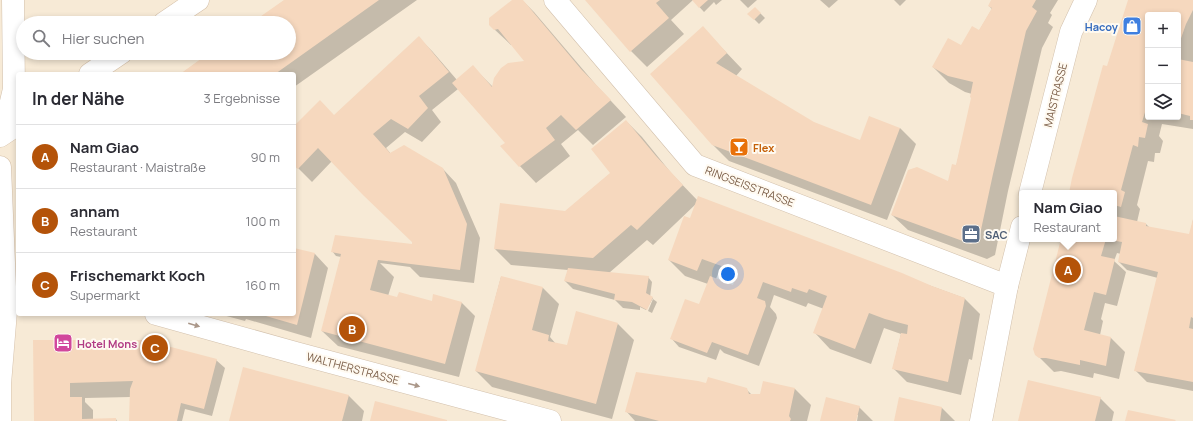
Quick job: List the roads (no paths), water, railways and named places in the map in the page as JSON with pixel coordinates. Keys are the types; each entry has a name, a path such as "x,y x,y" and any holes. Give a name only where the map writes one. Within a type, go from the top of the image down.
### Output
{"street":[{"path":"0,135 14,89 7,27 13,0"},
{"path":"174,16 198,0"},
{"name":"RINGSEISSTRASSE","path":"555,0 695,165 1007,286"},
{"name":"MAISTRASSE","path":"1031,190 1071,32 1086,0"},
{"path":"93,72 110,60"},
{"path":"0,135 16,125"},
{"path":"0,167 12,311 0,384 0,421"},
{"path":"981,421 1007,286 1019,239"},
{"name":"WALTHERSTRASSE","path":"163,316 550,421"}],"place":[{"name":"Hacoy","path":"1132,26"},
{"name":"Flex","path":"739,147"},
{"name":"SAC","path":"971,234"},
{"name":"Nam Giao","path":"1068,270"},
{"name":"annam","path":"352,329"},
{"name":"Hotel Mons","path":"63,343"},
{"name":"Frischemarkt Koch","path":"155,348"}]}
